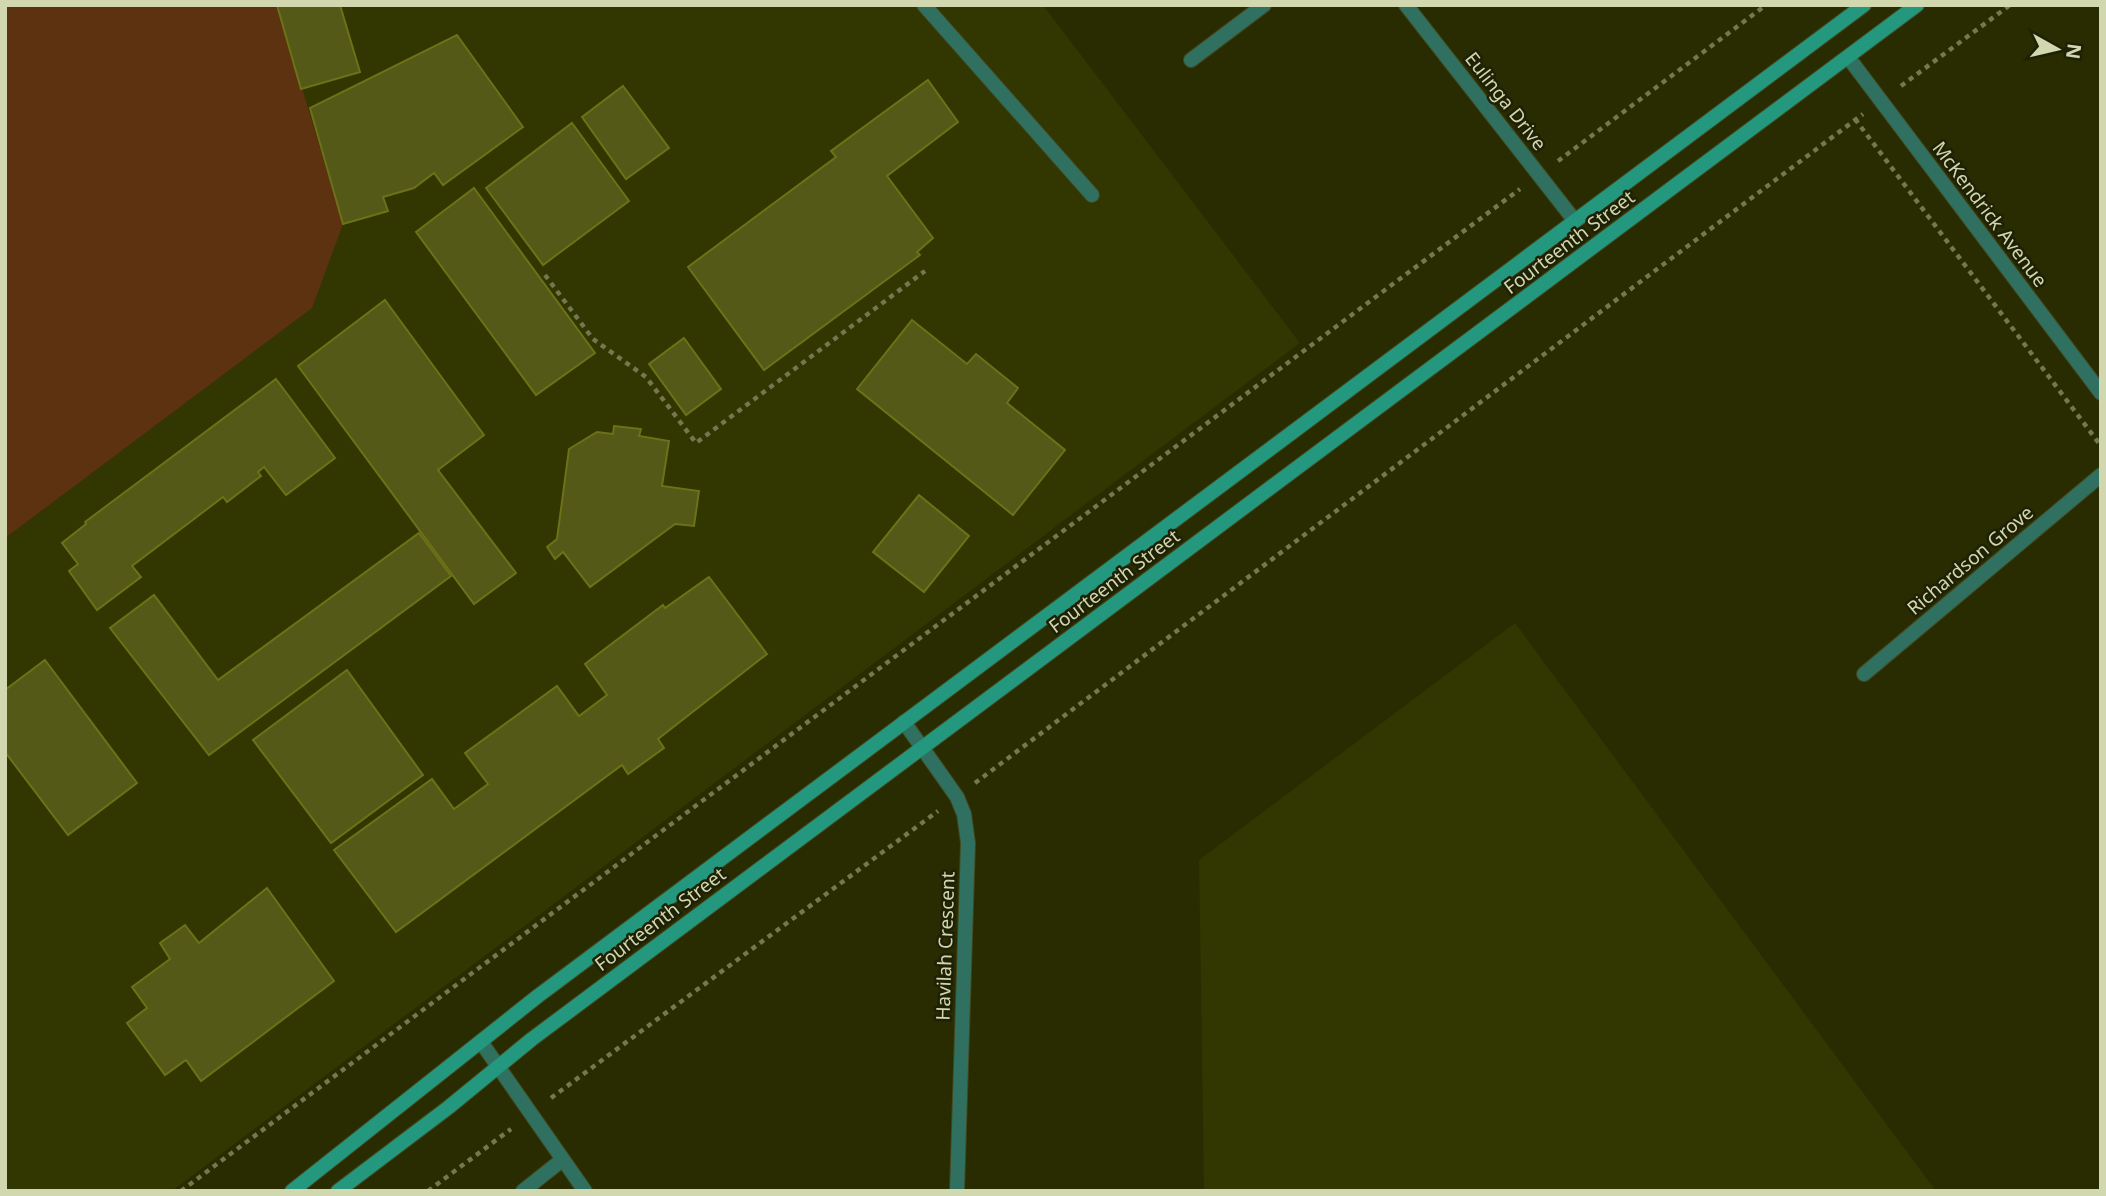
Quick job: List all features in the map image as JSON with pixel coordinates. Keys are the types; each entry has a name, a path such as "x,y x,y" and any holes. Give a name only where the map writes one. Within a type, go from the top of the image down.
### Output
{"street":[{"path":"924,5 1093,195"},
{"path":"1191,60 1264,5"},
{"name":"Eulinga Drive","path":"1406,5 1575,221"},
{"name":"Fourteenth Street","path":"292,1191 538,996 1864,5"},
{"name":"Fourteenth Street","path":"338,1191 532,1039 1917,5"},
{"name":"McKendrick Avenue","path":"1848,57 2101,393"},
{"name":"Richardson Grove","path":"1864,674 2101,475"},
{"name":"Havilah Crescent","path":"904,722 957,797 964,814 968,843 957,1191"},
{"path":"481,1042 584,1191"},
{"path":"523,1191 562,1160"}],"path":[{"path":"181,1191 1766,5"},
{"path":"428,1191 2010,5"},
{"path":"1855,119 2101,446"},
{"path":"545,275 593,339 646,377 696,443 925,271"}],"shaded area":[{"path":"5,5 1043,5 1300,343 172,1191 5,1191"},
{"path":"5,5 277,5 343,224 312,308 5,538"},
{"path":"1515,623 1936,1191 1204,1191 1199,860"}],"building":[{"path":"277,5 340,5 360,72 301,89"},
{"path":"457,35 523,127 443,185 434,173 414,188 383,197 388,211 343,224 310,108"},
{"path":"928,80 958,122 887,176 933,238 917,252 920,255 764,370 688,267 836,157 831,151"},
{"path":"623,86 669,148 626,179 582,117"},
{"path":"572,123 629,201 543,265 486,188"},
{"path":"474,188 595,353 536,395 416,232"},
{"path":"385,300 484,435 438,470 516,573 474,604 298,366"},
{"path":"912,320 967,364 976,354 1018,388 1007,403 1065,450 1013,515 857,389"},
{"path":"684,338 721,389 686,415 649,364"},
{"path":"276,379 335,458 286,495 264,467 258,472 261,476 227,502 223,497 132,566 141,577 97,610 69,571 78,564 62,543 86,524 85,522"},
{"path":"614,426 641,429 639,436 669,441 662,486 699,491 694,526 675,524 590,587 563,552 555,559 547,547 557,539 569,449 597,432 613,434"},
{"path":"919,495 969,536 924,592 873,552"},
{"path":"419,533 451,576 209,755 110,628 154,595 218,680"},
{"path":"709,577 767,654 658,739 664,748 628,774 622,765 396,932 334,850 432,779 454,809 488,784 465,753 557,686 579,716 607,695 585,664 663,605 665,608"},
{"path":"45,660 137,783 68,835 5,752 5,690"},
{"path":"347,670 423,775 331,843 253,740"},
{"path":"267,888 334,981 201,1081 186,1060 165,1075 127,1023 147,1008 132,987 170,959 160,943 185,925 199,943"}]}
